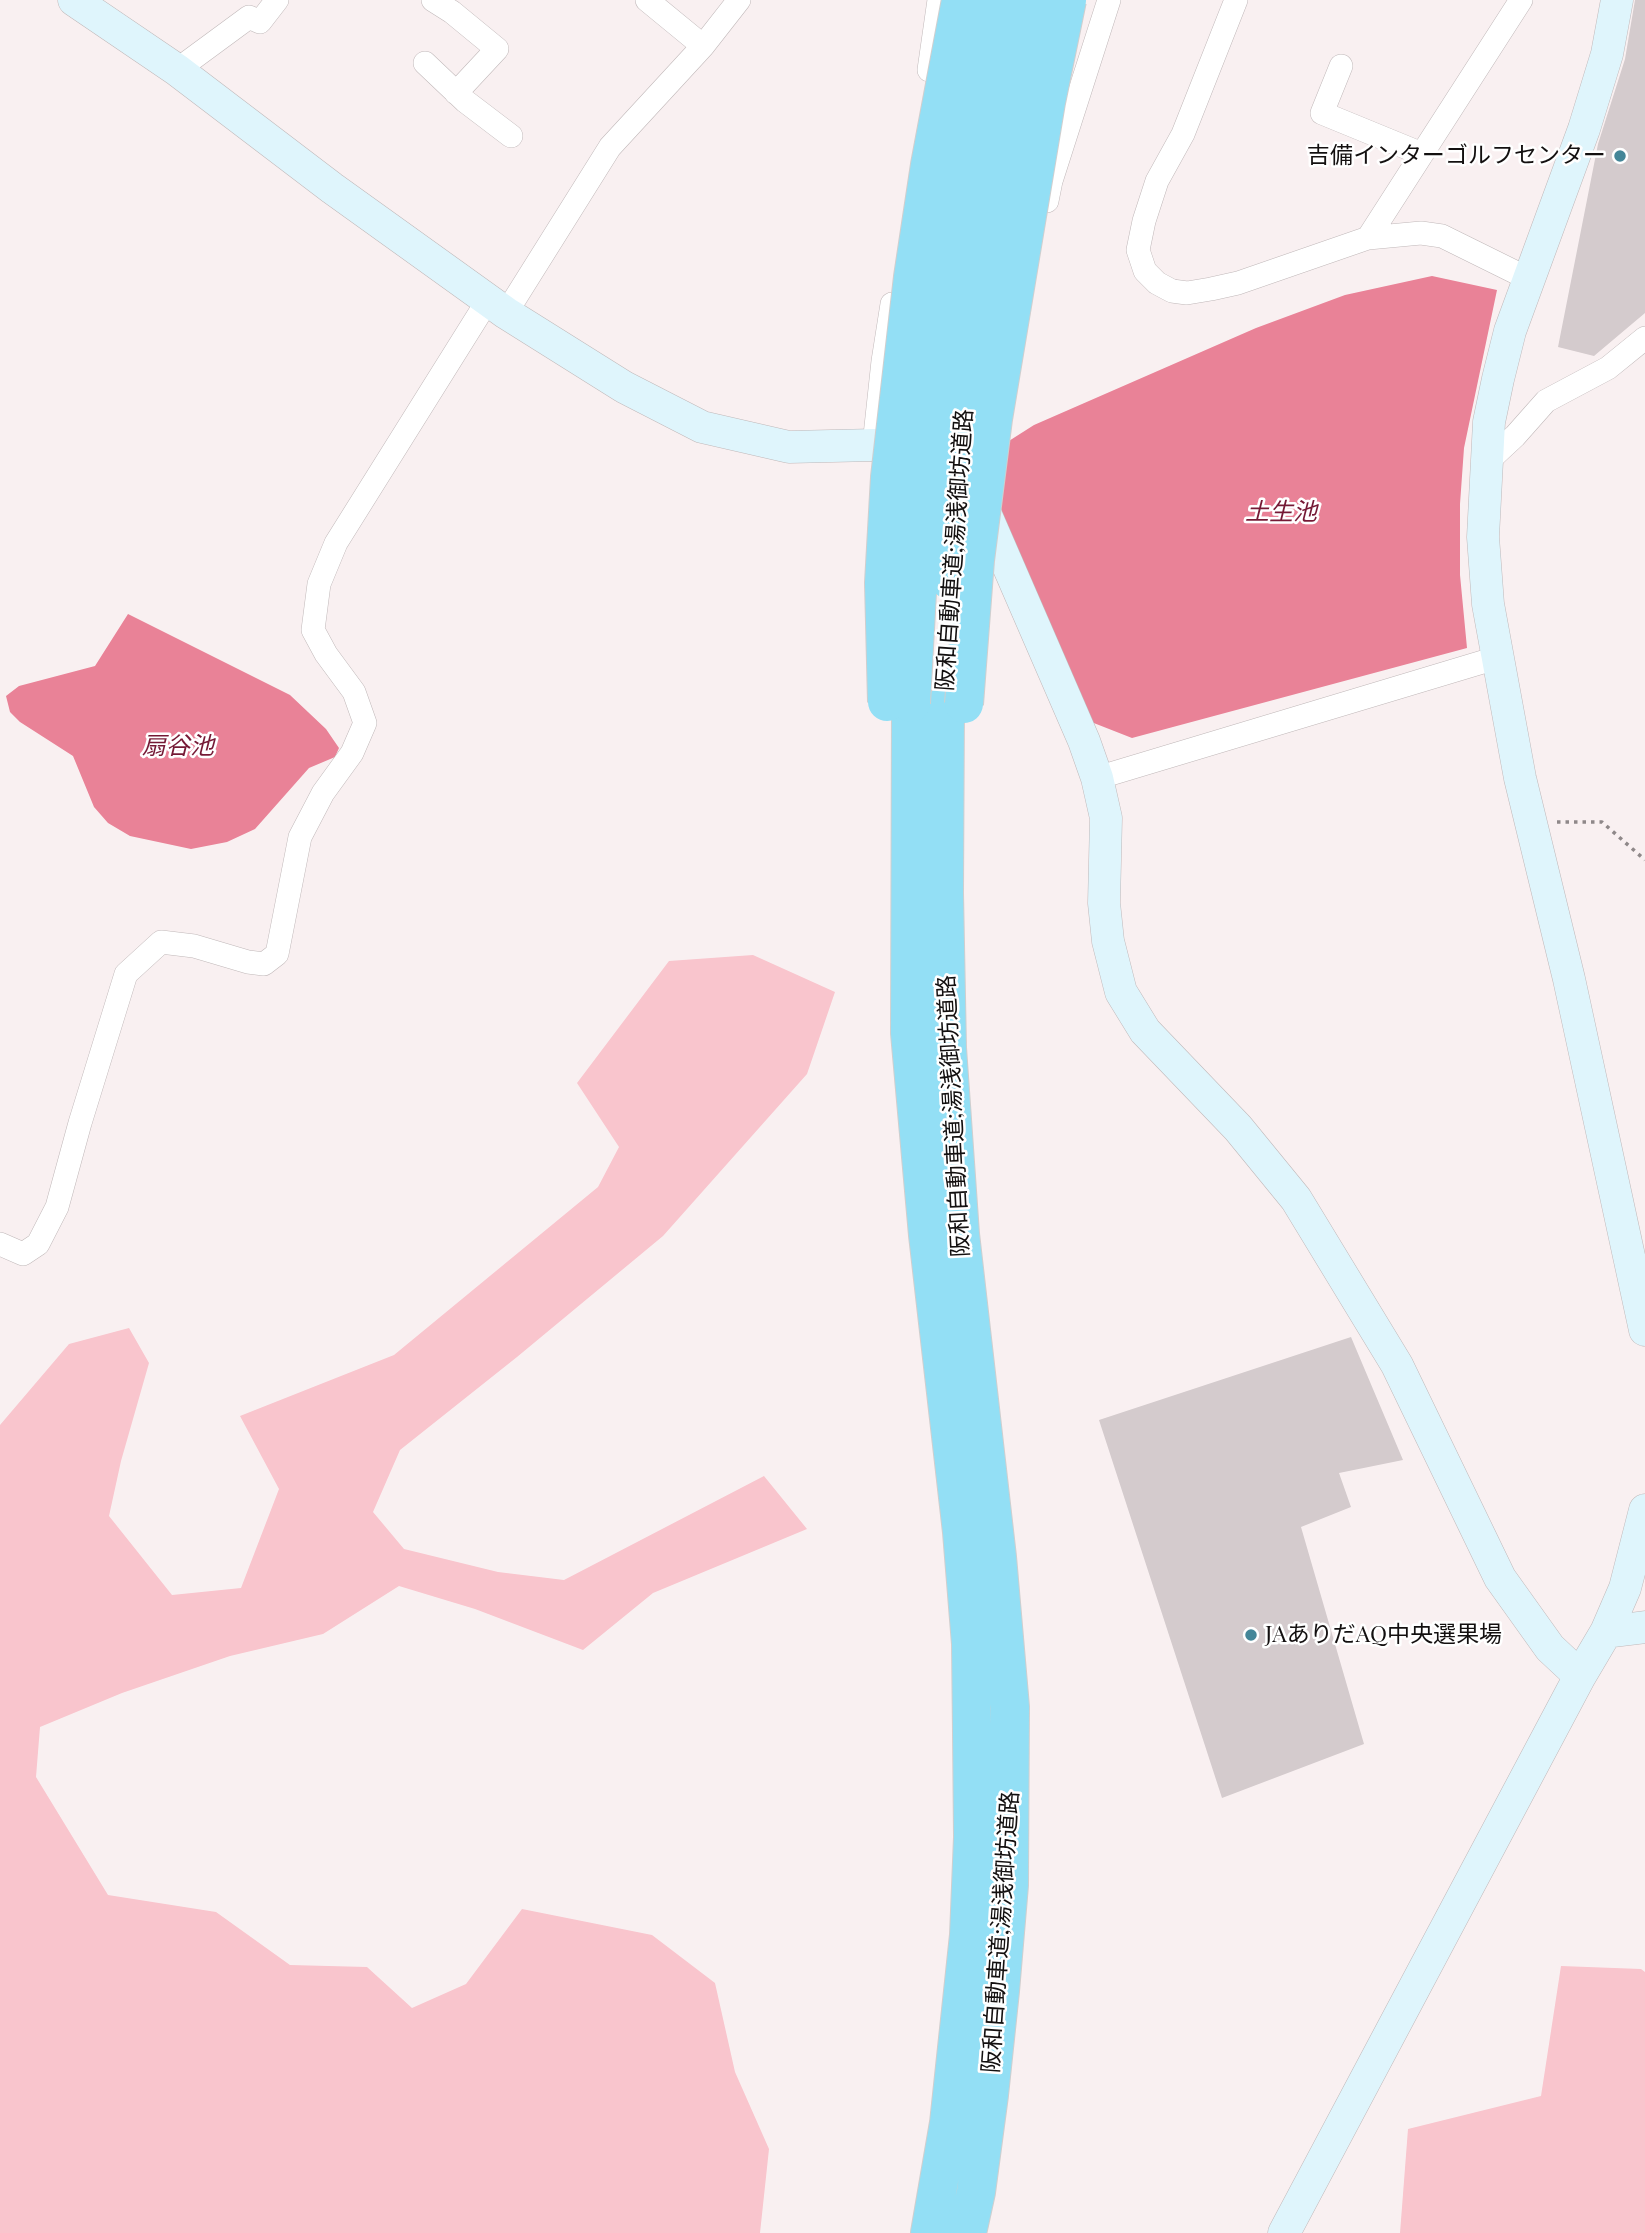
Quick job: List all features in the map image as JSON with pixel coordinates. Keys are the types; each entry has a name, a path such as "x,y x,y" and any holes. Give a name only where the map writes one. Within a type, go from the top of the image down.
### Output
{"highway":[{"path":"927,704 884,583 890,477 913,277 930,165 961,0"},
{"name":"阪和自動車道;湯浅御坊道路","path":"967,2233 976,2192 989,2095 1009,1885 1010,1707 997,1557 960,1234 927,704 921,509 941,317 993,0"},
{"name":"阪和自動車道;湯浅御坊道路","path":"930,2233 949,2123 969,1935 973,1837 971,1644 962,1532 910,1033 927,704 952,532 967,383 994,190 1014,69 1030,0"},
{"path":"927,704 975,560 993,419 1046,102 1068,0"}],"street":[{"path":"74,0 177,71 332,188 497,306 624,387 702,427 789,447 874,445 925,456 952,472 986,516 1084,741 1097,779 1106,818 1104,903 1108,941 1121,992 1146,1031 1238,1128 1296,1199 1397,1365 1500,1578 1550,1648 1580,1676"},
{"path":"177,71 249,17 260,22 277,0"},
{"path":"433,0 497,49 456,93"},
{"path":"647,0 703,46"},
{"path":"0,1244 23,1254 38,1244 57,1207 80,1122 127,974 161,942 194,946 264,964 277,954 300,837 323,793 352,753 365,723 354,692 326,654 313,630 319,584 336,543 497,306 610,147 703,46 739,0"},
{"path":"874,445 883,361 939,0"},
{"path":"883,361 1016,355 1051,181 1109,0"},
{"path":"1236,0 1183,134 1157,181 1138,250 1145,271 1157,283 1172,291 1187,293 1238,284 1368,238 1421,233 1442,236 1529,279"},
{"path":"1368,238 1521,0"},
{"path":"1617,0 1607,54 1584,128 1510,331 1498,379 1489,422 1483,537 1488,604 1496,658 1645,1330"},
{"path":"425,63 456,93 511,136"},
{"path":"1341,66 1322,113 1422,153"},
{"path":"1486,463 1546,401 1608,368 1645,338"},
{"path":"1097,779 1496,658"},
{"path":"1284,2233 1580,1676 1606,1632 1625,1588 1645,1510"},
{"path":"1606,1632 1645,1627"}],"path":[{"path":"1530,821 1602,822 1645,860"}],"shaded area":[{"path":"753,955 835,992 807,1074 663,1236 400,1450 373,1512 404,1549 498,1572 564,1580 764,1476 807,1529 653,1593 583,1650 475,1609 399,1586 323,1634 230,1656 122,1693 40,1727 36,1777 108,1895 216,1912 290,1965 367,1967 412,2008 466,1984 522,1909 652,1935 715,1983 735,2072 769,2149 760,2233 0,2233 0,1425 69,1344 129,1328 149,1363 121,1461 109,1516 172,1595 241,1588 279,1489 240,1416 394,1355 598,1187 619,1147 577,1083 669,961"},
{"path":"1561,1966 1641,1969 1645,1972 1645,2233 1400,2233 1408,2129 1541,2096"}],"water":[{"name":"土生池","path":"1432,276 1497,290 1464,448 1460,504 1460,575 1467,648 1132,738 1081,718 979,460 1034,425 1256,328 1345,295"},
{"name":"扇谷池","path":"128,614 290,695 326,729 339,748 335,757 309,768 255,829 227,842 191,849 130,836 108,823 94,807 73,756 20,722 10,712 6,696 19,686 95,666"}],"building":[{"name":"吉備インターゴルフセンター","path":"1635,0 1645,0 1645,313 1594,356 1558,347 1598,144 1625,59"},
{"name":"JAありだAQ中央選果場","path":"1351,1337 1403,1460 1339,1473 1351,1507 1301,1527 1364,1744 1222,1798 1099,1420"}],"place":[{"name":"吉備インターゴルフセンター","path":"1620,156"},
{"name":"JAありだAQ中央選果場","path":"1251,1635"}]}
